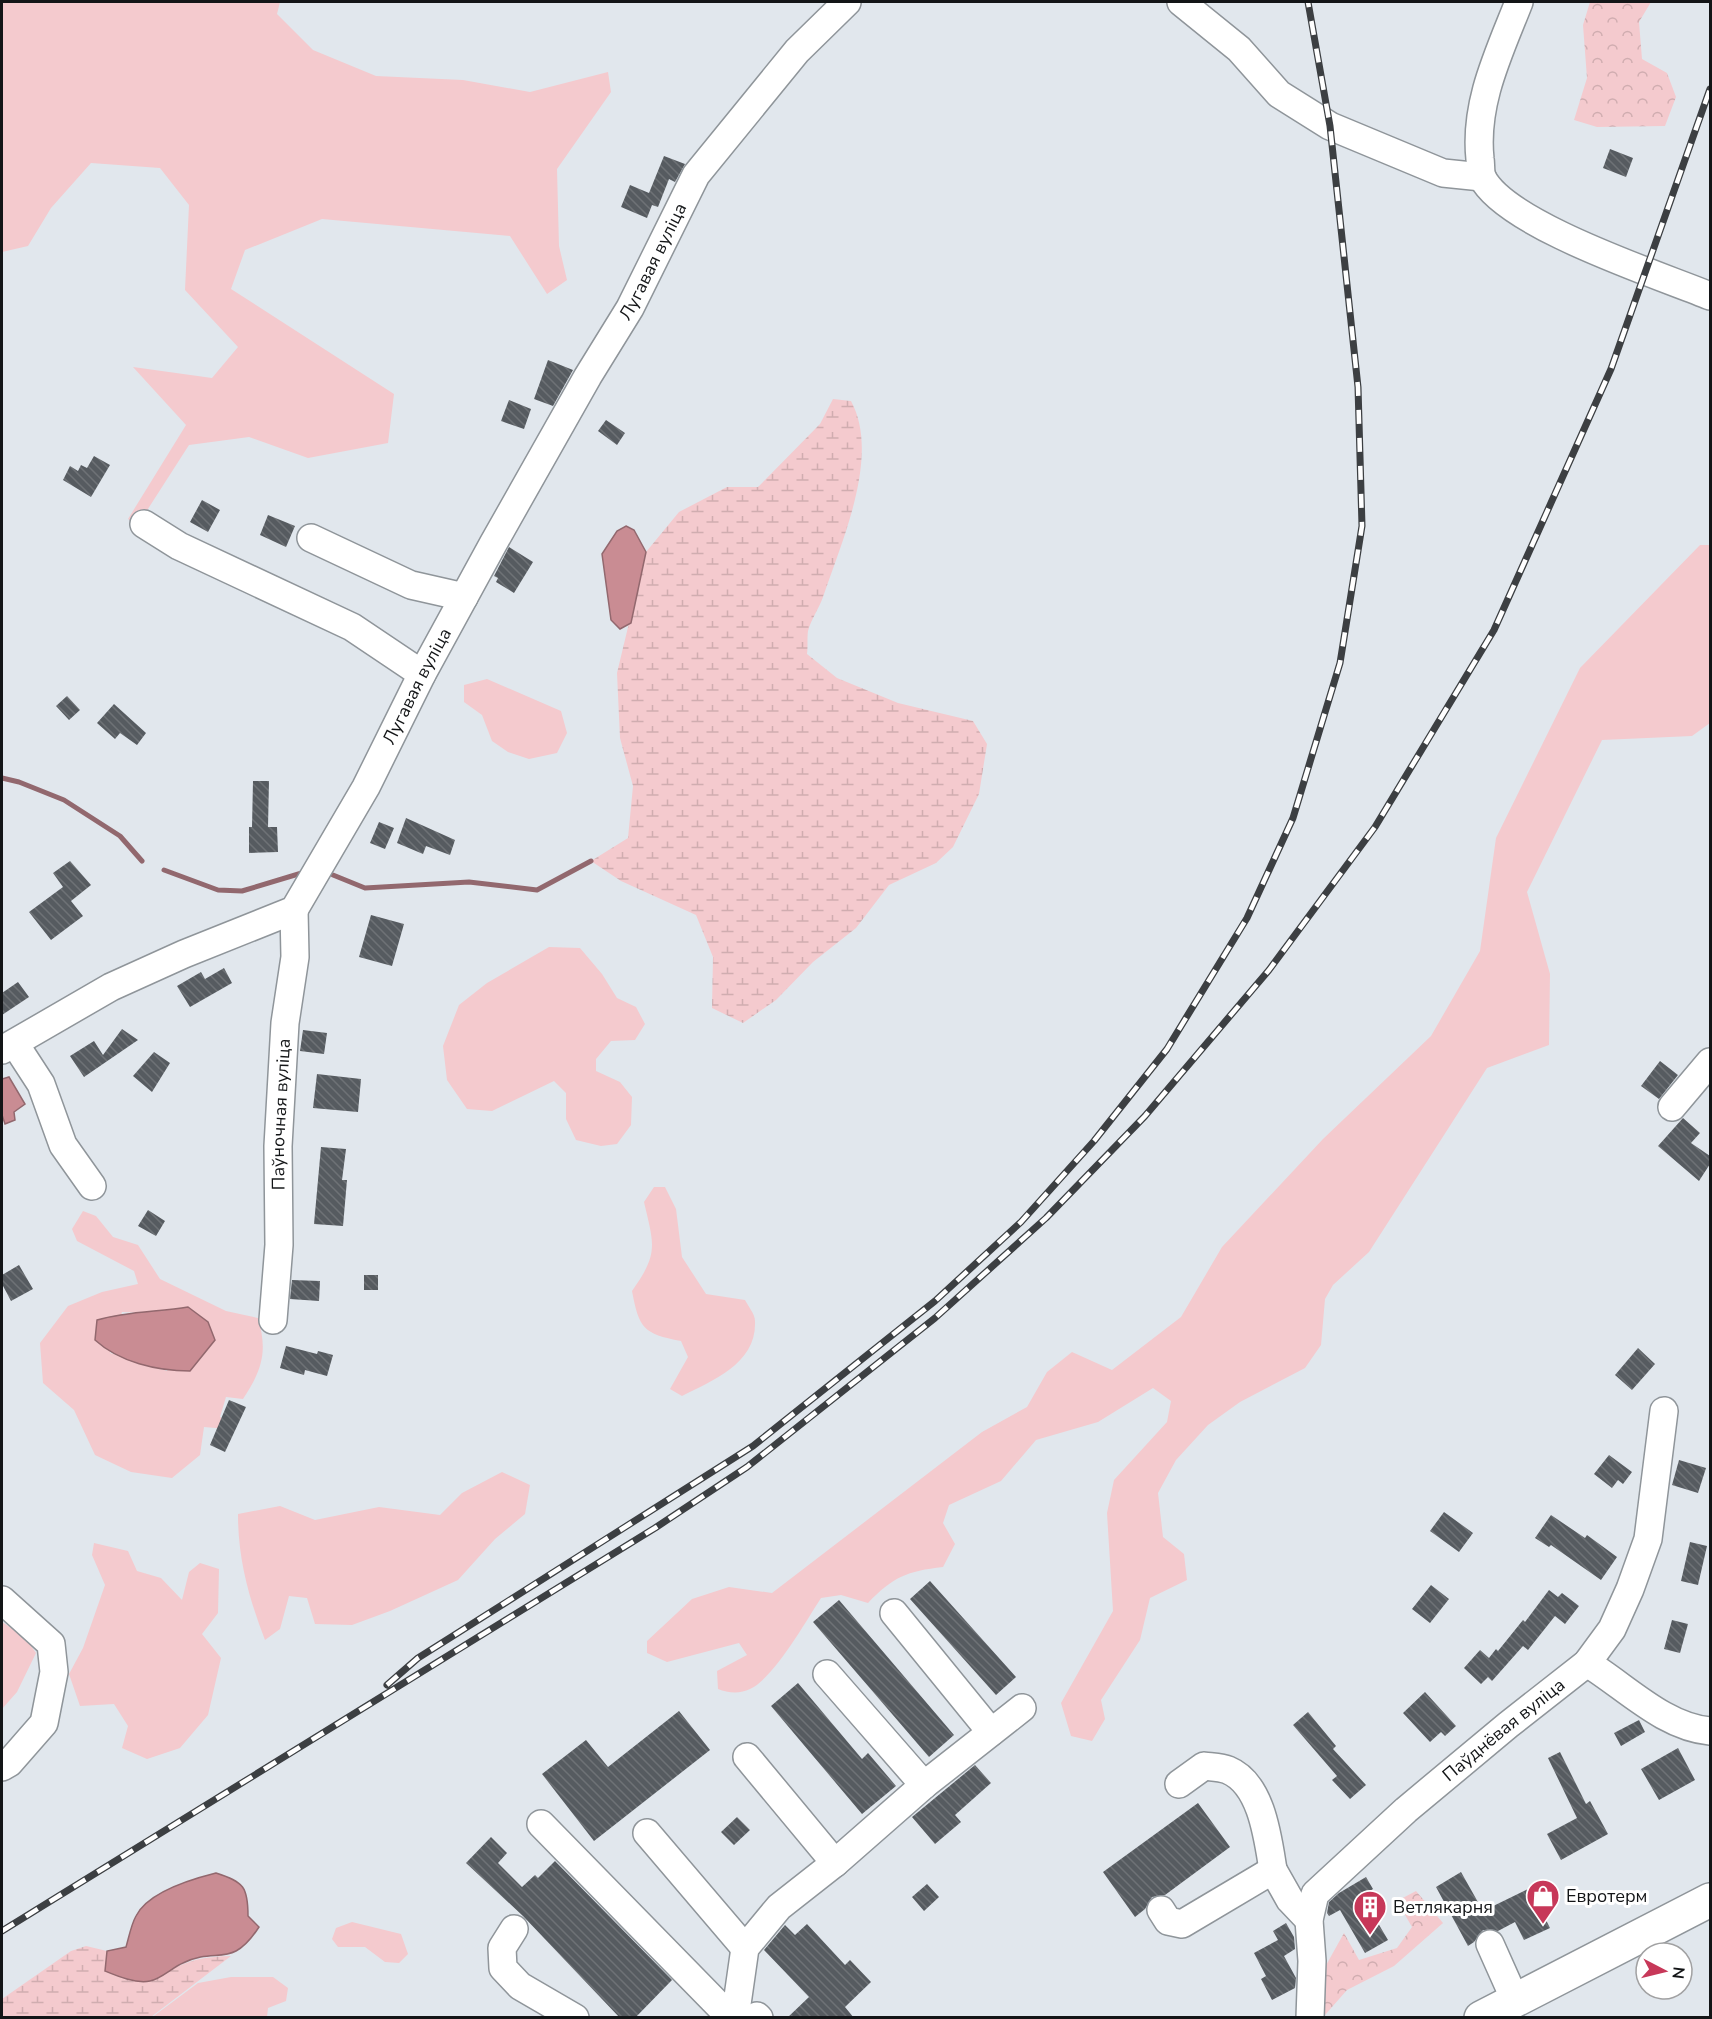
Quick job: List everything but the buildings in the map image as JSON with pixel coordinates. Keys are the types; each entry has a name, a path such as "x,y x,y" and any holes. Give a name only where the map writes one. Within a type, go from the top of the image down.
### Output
{"main road":[{"path":"1481,2018 1710,1900"}],"street":[{"name":"Лугавая вуліца","path":"294,910 366,788 422,674 464,597 588,376 630,308 696,175 797,51 847,2"},
{"path":"1181,2 1239,48 1279,94 1330,126 1443,173 1482,177"},
{"path":"1519,2 1481,110 1479,145 1482,177 1501,200 1542,227 1710,296"},
{"path":"144,524 179,546 352,627 422,674"},
{"path":"311,538 411,585 464,597"},
{"path":"92,1186 63,1145 41,1084 8,1047 111,987 184,954 294,910"},
{"name":"Паўночная вуліца","path":"273,1320 279,1245 278,1146 285,1023 295,957 294,910"},
{"path":"1672,1107 1710,1062"},
{"name":"Паўднёвая вуліца","path":"1310,2018 1312,1961 1309,1920 1315,1894 1474,1753 1587,1663 1612,1629 1630,1589 1648,1539 1664,1411"},
{"path":"2,1600 51,1644 54,1672 44,1723 9,1763 2,1767"},
{"path":"894,1613 991,1732"},
{"path":"1587,1663 1644,1702 1691,1730 1710,1731"},
{"path":"826,1674 924,1785"},
{"path":"745,1948 779,1907 835,1863 924,1785 1022,1708"},
{"path":"747,1757 835,1863"},
{"path":"1179,1784 1204,1766 1226,1769 1242,1778 1264,1817 1273,1870 1290,1899 1309,1920"},
{"path":"541,1824 746,2017"},
{"path":"647,1833 745,1948 746,2017"},
{"path":"1161,1910 1168,1920 1182,1924 1273,1870"},
{"path":"514,1929 502,1948 502,1968 520,1986 575,2018"},
{"path":"1490,1944 1515,2000"}],"green space":[{"path":"2,2 280,2 277,14 313,50 376,76 463,80 530,92 608,72 611,92 557,169 559,246 567,280 547,294 510,236 322,219 245,250 231,289 394,394 388,443 308,458 249,437 189,445 137,526 128,519 186,425 133,367 212,378 238,347 185,290 189,205 160,168 91,163 51,208 28,246 2,252"},
{"path":"1590,2 1651,2 1639,22 1642,59 1667,73 1676,97 1665,126 1597,127 1574,120 1587,78 1583,25"},
{"path":"833,399 851,401 859,423 862,447 860,473 848,526 823,597 808,631 807,654 837,678 898,703 973,721 987,744 979,794 953,847 936,863 889,885 856,928 813,962 776,1000 743,1023 712,1008 713,957 696,915 621,881 591,861 628,838 633,786 620,738 617,673 646,552 679,512 727,487 758,487 820,424"},
{"path":"1700,545 1710,545 1710,723 1692,736 1602,740 1527,892 1550,974 1549,1045 1487,1068 1369,1252 1333,1285 1325,1299 1321,1345 1305,1368 1240,1402 1208,1425 1176,1460 1158,1493 1163,1537 1184,1554 1187,1580 1150,1598 1140,1640 1101,1700 1105,1719 1092,1741 1071,1736 1061,1703 1113,1611 1107,1513 1114,1480 1167,1422 1171,1401 1153,1388 1098,1422 1036,1440 1001,1481 949,1505 943,1523 955,1544 943,1567 910,1573 901,1577 885,1587 868,1603 841,1595 821,1598 779,1661 759,1683 750,1689 734,1692 718,1689 717,1671 747,1655 739,1643 667,1662 647,1653 647,1641 692,1599 729,1587 772,1593 982,1432 1027,1407 1047,1372 1072,1352 1112,1370 1181,1317 1222,1247 1323,1139 1431,1036 1480,951 1496,838 1580,668"},
{"path":"487,679 561,711 567,733 557,753 529,759 508,752 492,741 482,715 464,702 464,685"},
{"path":"549,947 580,948 602,974 617,998 636,1007 645,1024 635,1040 611,1041 596,1059 596,1071 620,1082 632,1097 631,1125 617,1144 601,1146 576,1140 566,1119 566,1093 554,1081 492,1111 467,1109 447,1080 443,1046 459,1005 487,983"},
{"path":"654,1187 665,1187 676,1209 682,1257 706,1294 745,1300 755,1318 754,1336 741,1359 720,1376 682,1396 670,1389 688,1357 681,1341 658,1335 645,1327 637,1313 632,1291 647,1267 652,1248 644,1202"},
{"path":"83,1211 96,1216 113,1237 138,1245 160,1279 226,1311 258,1318 263,1351 255,1379 243,1399 226,1397 220,1417 228,1421 227,1429 204,1427 200,1455 172,1478 131,1472 95,1455 74,1410 43,1383 40,1343 68,1306 102,1292 138,1284 134,1271 77,1241 72,1229","holes":["188,1308 167,1371 110,1353 122,1312 145,1313"]},
{"path":"502,1472 530,1485 525,1514 495,1539 458,1580 390,1611 352,1625 315,1624 307,1598 289,1596 280,1629 265,1640 246,1578 240,1547 238,1514 280,1506 315,1520 379,1507 440,1515 462,1493"},
{"path":"94,1543 128,1551 137,1571 161,1578 182,1600 189,1572 200,1563 219,1569 218,1613 202,1634 221,1658 208,1715 180,1748 147,1759 122,1748 128,1726 114,1704 80,1706 69,1674 83,1648 105,1585 92,1555"},
{"path":"2,1622 24,1636 36,1653 17,1692 2,1709"},
{"path":"1416,1891 1443,1923 1394,1966 1347,1990 1325,2015 1315,1985 1344,1933 1359,1960 1397,1948 1412,1927 1397,1901"},
{"path":"352,1922 401,1934 408,1954 399,1963 385,1962 365,1947 338,1947 332,1939 336,1928"},
{"path":"86,1946 107,1951 105,1971 150,1981 189,1962 231,1956 151,2017 2,2017 2,1999 71,1951"},
{"path":"231,1977 273,1977 288,1988 286,2001 268,2008 267,2017 151,2018 198,1983"}],"shaded area":[{"path":"626,526 634,530 646,552 631,623 620,629 611,620 602,554 617,531"},
{"path":"9,1077 25,1104 14,1112 15,1120 5,1124 2,1115 2,1079"},
{"path":"188,1307 208,1322 215,1340 190,1371 139,1364 115,1354 95,1340 97,1320"},
{"path":"216,1873 233,1879 242,1887 247,1898 248,1916 259,1927 240,1948 224,1955 195,1958 158,1978 145,1982 105,1971 107,1951 126,1947 136,1916 150,1900 172,1888"}],"waterway":[{"path":"2,778 19,782 64,800 120,836 142,861"},
{"path":"333,875 365,888 469,882 537,890 591,861"},
{"path":"164,870 218,890 242,891 305,872"}],"railway":[{"path":"387,1685 418,1658 753,1446 935,1301 1021,1222 1094,1141 1167,1049 1247,918 1293,818 1340,663 1362,526 1358,387 1330,126 1308,2"},
{"path":"2,1931 655,1528 747,1467 935,1318 1046,1218 1145,1116 1269,970 1375,827 1494,630 1611,369 1710,89"}],"place":[{"name":"Евротерм","path":"1543,1925"},
{"name":"Ветлякарня","path":"1370,1936"}]}
